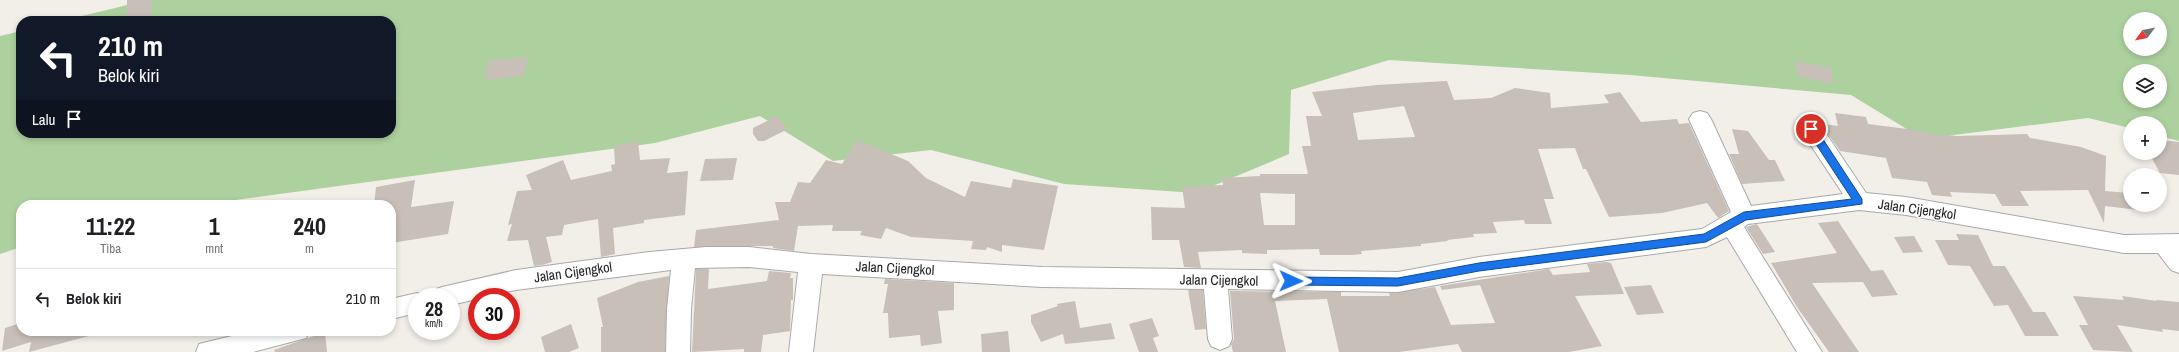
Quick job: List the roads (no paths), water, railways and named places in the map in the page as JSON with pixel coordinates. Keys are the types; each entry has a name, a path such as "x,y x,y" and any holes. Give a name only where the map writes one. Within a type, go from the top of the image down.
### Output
{"street":[{"path":"1700,119 1737,220 1810,352"},
{"path":"1811,129 1859,202"},
{"name":"Jalan Cijengkol","path":"460,293 516,280 684,258 749,257 811,264 1042,277 1398,282 1479,267 1706,238 1737,220 1859,202 1906,206 2124,244 2171,242"},
{"path":"2171,242 2179,263"},
{"path":"678,352 679,309 684,258"},
{"path":"801,352 811,264"},
{"path":"1215,280 1220,339"},
{"path":"396,308 408,305"},
{"path":"208,352 276,336"}]}
